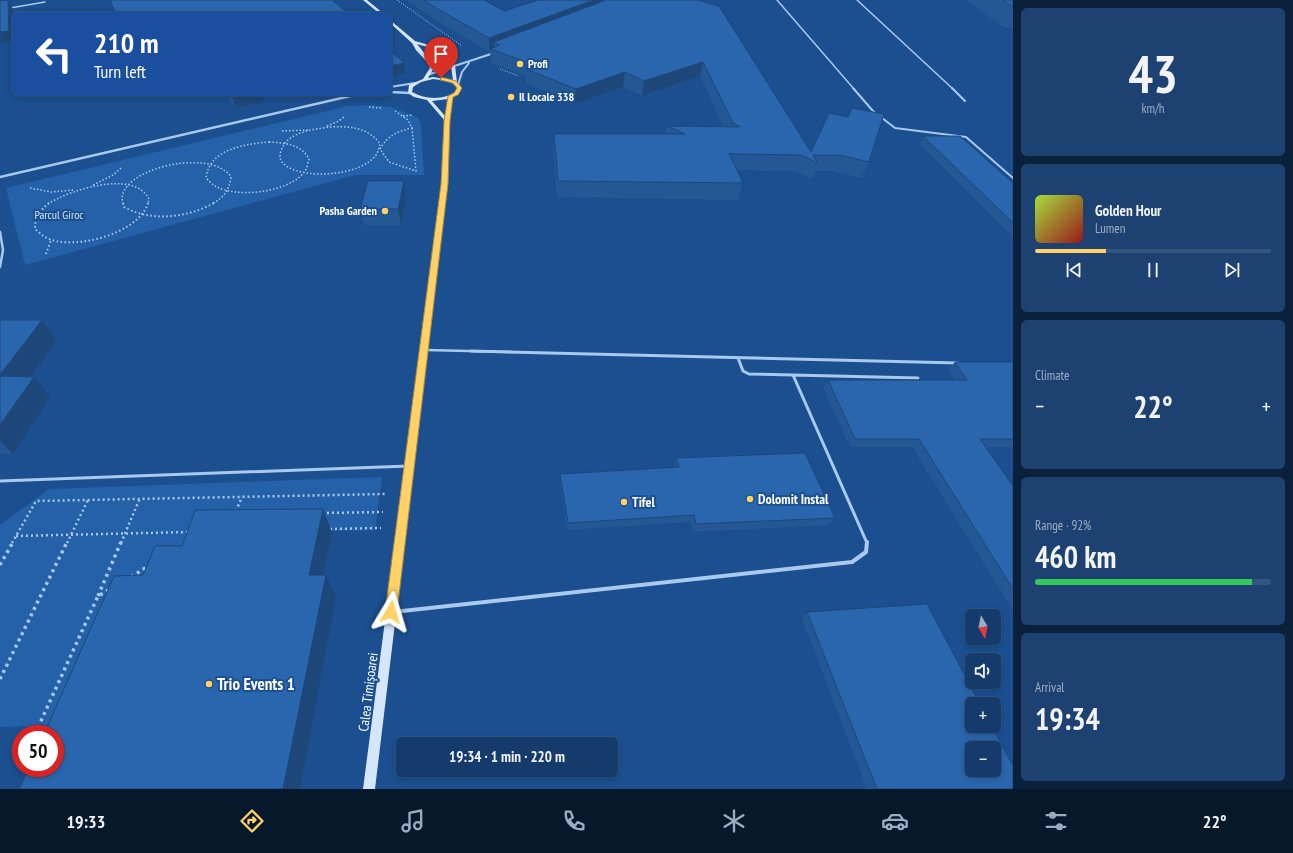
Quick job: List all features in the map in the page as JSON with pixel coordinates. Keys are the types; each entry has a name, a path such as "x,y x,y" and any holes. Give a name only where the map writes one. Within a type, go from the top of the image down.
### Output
{"main road":[{"path":"365,0 380,12"},
{"path":"392,23 414,42 428,46 453,66 459,91 451,96 428,99 420,98 410,93 411,86 425,79 441,78 457,83"},
{"path":"414,42 416,49 431,62 432,68 430,74 425,79"},
{"name":"Calea Timișoarei","path":"369,789 444,184 447,121 451,96"},
{"path":"428,99 447,121"}],"street":[{"path":"430,74 501,51"},
{"path":"457,83 462,72 470,62"},
{"path":"392,87 415,83"},
{"path":"392,92 410,93"},
{"path":"0,177 351,96"}],"lane":[{"path":"777,0 873,111 894,128 966,137 1013,178"},
{"path":"857,0 965,101"},
{"path":"8,8 45,2"},
{"path":"0,232 3,250 0,267"},
{"path":"424,349 966,363"},
{"path":"738,358 743,371 749,374 918,378"},
{"path":"391,612 852,562 866,552 867,541 793,375"},
{"path":"0,481 409,466"}],"path":[{"path":"364,108 388,109"},
{"path":"392,110 403,116 411,124 412,128 416,171 393,164 382,154 380,149 378,139 367,131 340,126 307,132 296,136 281,148 280,158 288,167 304,173 328,174 353,169 372,160 380,149 384,141 389,137 412,128"},
{"path":"260,143 285,144 299,148 308,155 310,163 304,173 288,183 266,191 246,193 228,191 216,187 208,182 205,175 210,164 227,152 242,146 260,143"},
{"path":"22,172 26,186 34,190 51,192 81,189 107,184 128,185 139,188 148,196 148,206 142,216 126,227 102,237 75,242 51,240 37,233 34,226 36,218 42,209 53,201 81,189 104,180 121,168 123,165 118,149"},
{"path":"186,162 210,164 221,167 230,174 232,180 228,191 216,202 191,212 162,217 142,216 127,210 122,204 122,193 128,185 147,173 166,166 186,162"},
{"path":"46,254 51,240"},
{"path":"39,725 98,596 150,475"},
{"path":"0,565 36,501 406,494"},
{"path":"235,516 242,496"},
{"path":"0,679 88,500"},
{"path":"319,513 404,511"},
{"path":"324,530 401,528"},
{"path":"16,536 193,532"},
{"path":"125,580 153,564"},
{"path":"98,596 111,588"}],"green space":[{"name":"Parcul Giroc","path":"374,105 390,107 418,117 421,126 424,175 355,175 25,265 6,188 348,106"},
{"path":"382,477 375,530 210,533 74,725 12,725 12,727 0,727 0,525 49,489"}],"building":[{"path":"8,0 9,31 0,32 0,1"},
{"path":"110,0 332,0 347,12 115,12"},
{"path":"424,0 484,0 504,11 538,0 594,0 489,38"},
{"path":"606,0 697,0 719,6 811,152 829,113 848,117 852,108 884,114 869,162 839,155 813,155 818,163 801,155 729,153 743,183 558,181 554,134 685,134 667,126 740,127 733,123 703,62 644,81 625,72 576,89 526,69 535,65 490,49 500,45 494,42"},
{"path":"1003,0 1013,0 1013,7"},
{"path":"392,52 404,63 392,66"},
{"path":"923,136 960,136 1013,183 1013,223"},
{"path":"368,181 404,181 398,209 360,209"},
{"path":"0,320 42,320 0,375"},
{"path":"955,362 1013,362 1013,439 980,439 1013,486 1013,589 919,439 855,439 828,380 967,380"},
{"path":"0,376 34,377 0,425"},
{"path":"805,453 835,518 696,524 694,515 568,523 560,474 679,467 676,458"},
{"name":"Trio Events 1","path":"323,509 309,575 326,575 283,789 19,789 25,777 64,777 64,725 48,725 114,576 143,575 155,546 182,546 195,510"},
{"path":"927,604 965,676 965,689 972,689 976,697 965,697 965,733 996,733 1000,741 965,741 965,777 1001,777 1001,743 1013,766 1013,789 877,789 807,612"}],"place":[{"name":"Profi","path":"520,64"},
{"name":"Il Locale 338","path":"511,97"},
{"name":"Pasha Garden","path":"385,211"},
{"name":"Dolomit Instal","path":"750,499"},
{"name":"Tifel","path":"624,502"},
{"name":"Trio Events 1","path":"209,684"}],"route":[{"path":"391,612 444,184 448,131 447,121 450,110 451,96 456,94 460,88 455,82 441,78"}]}
